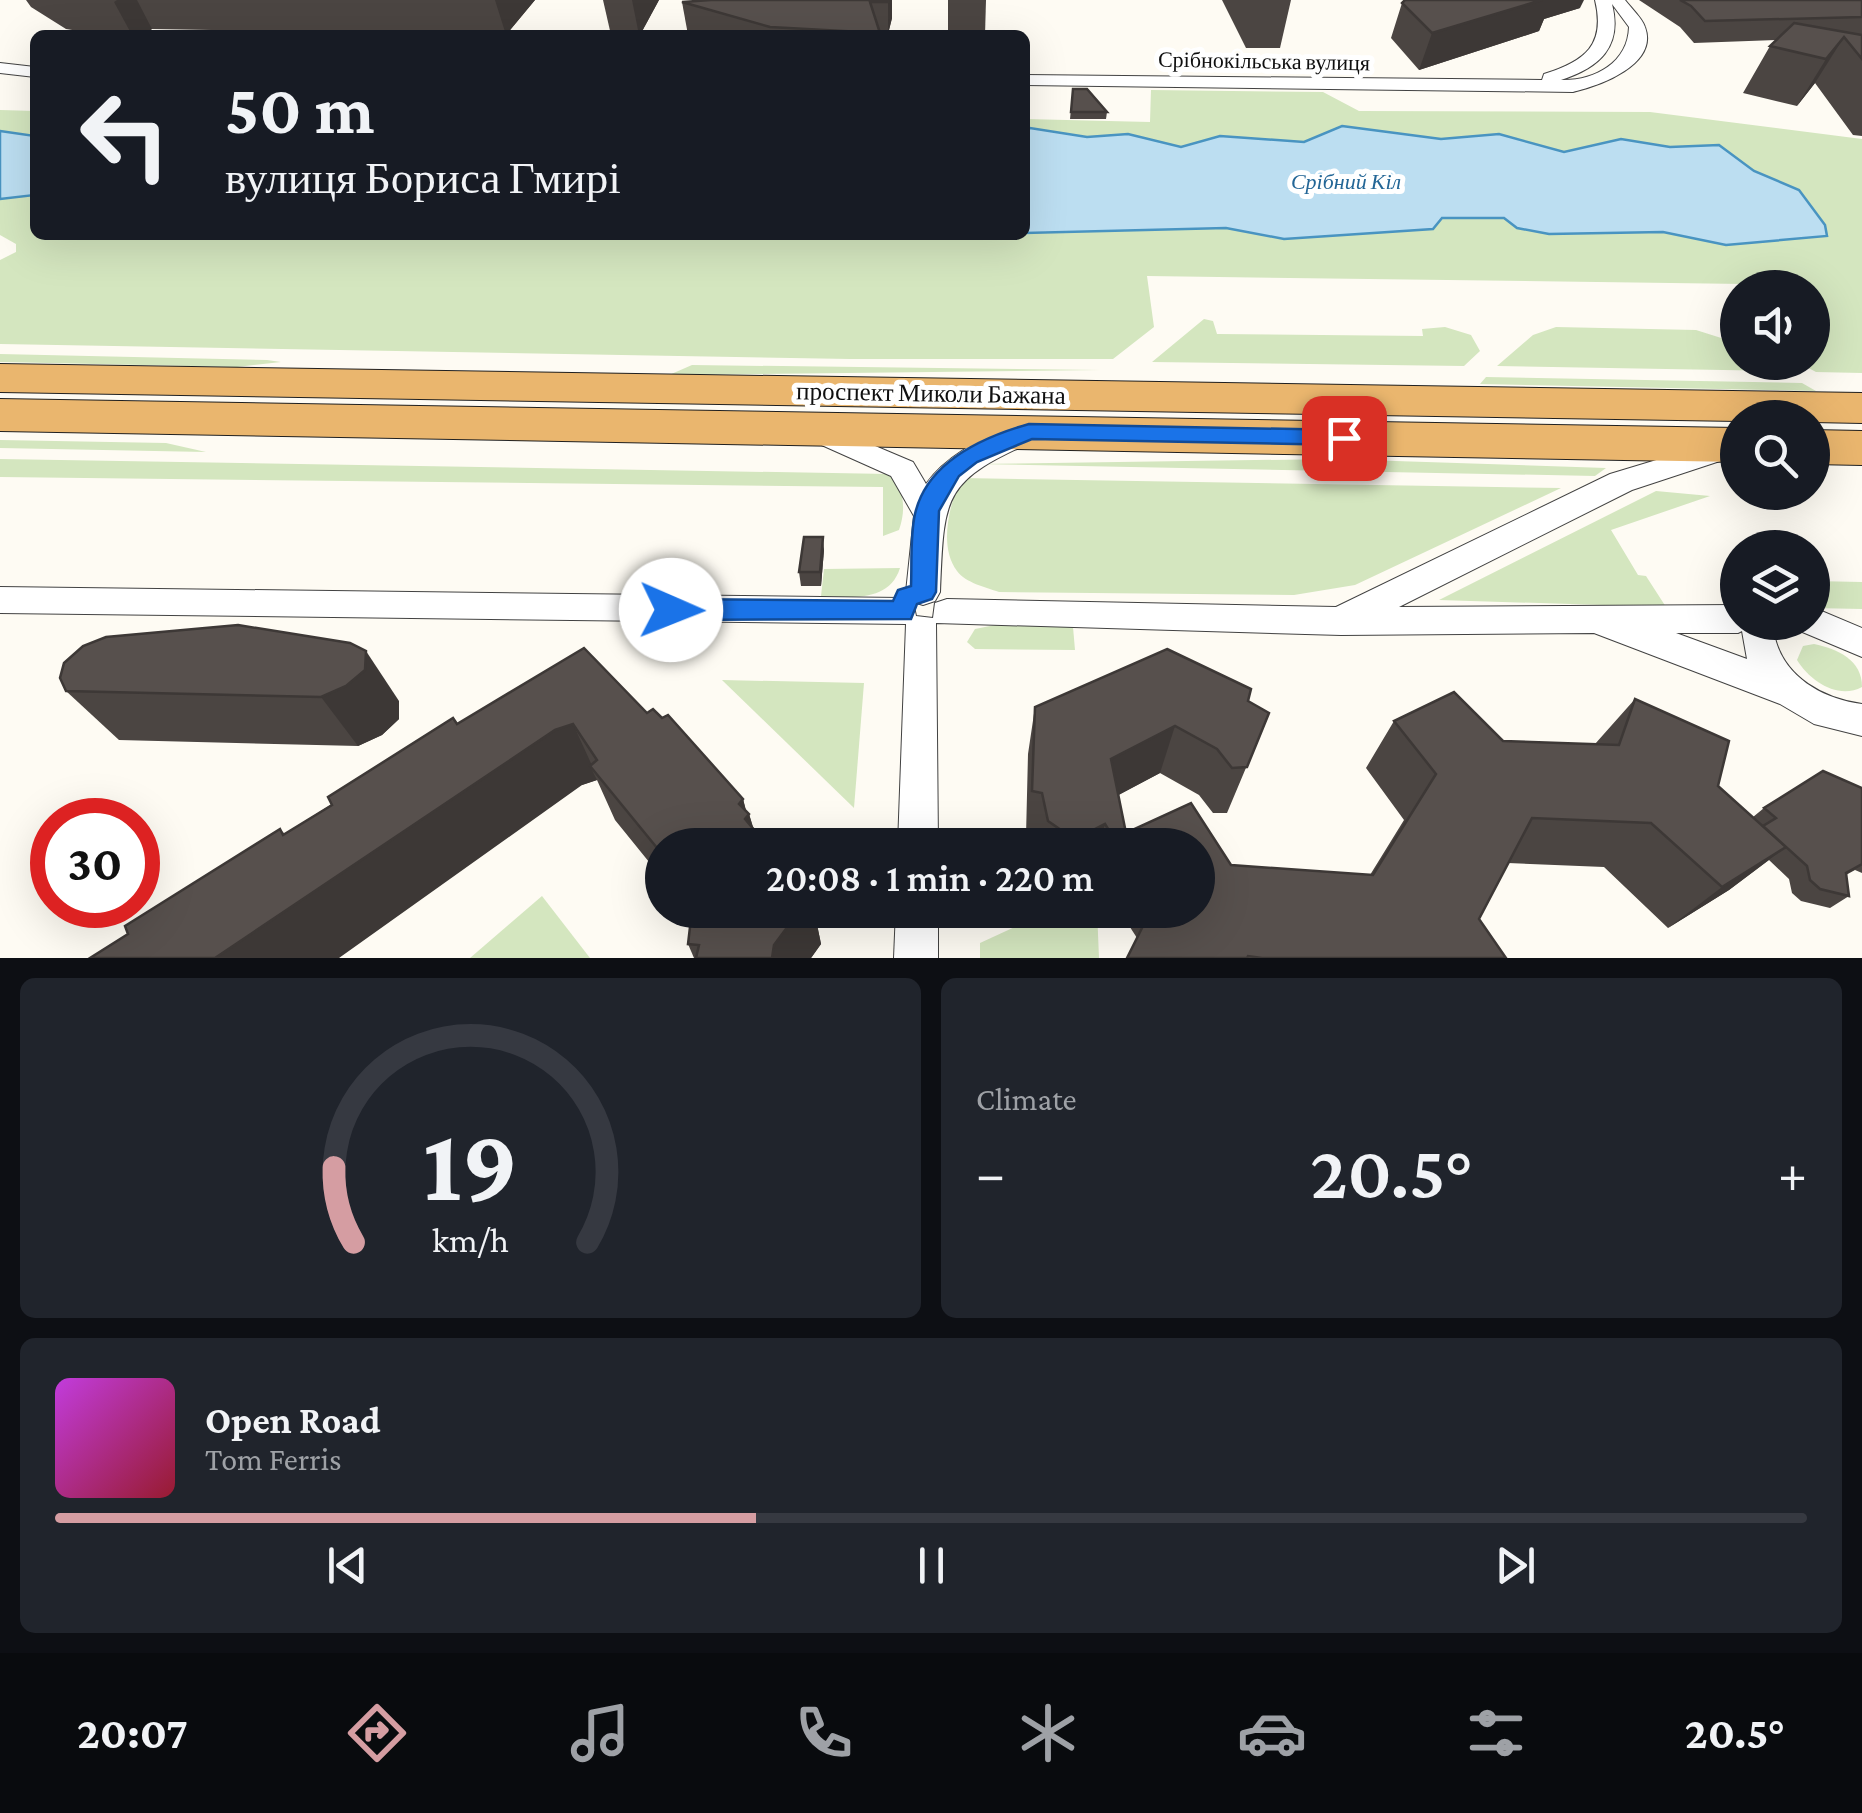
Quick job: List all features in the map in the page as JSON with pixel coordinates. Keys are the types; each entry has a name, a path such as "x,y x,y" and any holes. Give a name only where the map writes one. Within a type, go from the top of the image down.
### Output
{"highway":[{"name":"проспект Миколи Бажана","path":"0,378 1862,408"},
{"name":"проспект Миколи Бажана","path":"0,415 1720,446"},
{"path":"1830,447 1862,448"}],"street":[{"name":"Срібнокільська вулиця","path":"1502,86 1556,76 1593,56 1611,34 1603,0"},
{"name":"Срібнокільська вулиця","path":"1030,80 1582,84 1618,68 1638,36 1631,16 1617,0"},
{"path":"0,68 30,71"},
{"path":"814,430 902,470 927,511"},
{"path":"918,828 927,511 950,470 969,457 1029,432"},
{"path":"1341,621 1621,482 1660,466 1720,451"},
{"path":"0,600 923,611 1341,621 1720,618"},
{"path":"1581,619 1688,650 1823,710 1859,721"},
{"path":"1830,623 1862,624"},
{"path":"1830,627 1862,643"},
{"path":"1757,640 1759,654 1771,674 1793,694"},
{"path":"916,958 917,928"}],"green space":[{"path":"1151,90 1323,92 1359,111 1650,112 1862,139 1862,373 1830,372 1830,270 1720,270 1720,284 1147,276 1154,327 1113,359 850,359 0,344 0,260 16,252 16,244 0,235 0,110 30,111 30,240 1030,240 1030,119 1150,122"},
{"path":"1204,319 1213,321 1217,334 1423,336 1422,329 1445,327 1471,335 1480,351 1464,366 1152,362"},
{"path":"1556,327 1696,330 1720,338 1720,370 1497,366 1533,335"},
{"path":"0,354 281,362 237,367 0,362"},
{"path":"692,365 1101,370 669,375"},
{"path":"1486,377 1802,383 1816,391 1480,384"},
{"path":"0,440 166,443 206,452 0,448"},
{"path":"0,459 889,474 901,493 903,515 899,530 883,536 883,487 0,477"},
{"path":"1334,459 1606,468 1595,476 976,464"},
{"path":"961,478 1561,488 1355,585 1294,595 999,592 965,579 951,561 948,524"},
{"path":"1656,491 1710,496 1611,530 1638,575 1646,576 1666,607 1439,600"},
{"path":"900,568 895,579 878,593 821,596 824,569"},
{"path":"1830,581 1862,582 1862,609 1830,608"},
{"path":"995,625 1073,627 1075,650 975,649 967,642 975,629"},
{"path":"1814,644 1847,657 1858,670 1862,687 1834,690 1809,675 1797,660 1803,646"},
{"path":"722,680 864,683 854,808"},
{"path":"542,896 590,958 470,958"},
{"path":"1013,928 1098,928 1099,958 980,958 980,943"}],"water":[{"name":"Срібний Кіл","path":"1342,126 1441,139 1499,134 1564,152 1621,139 1670,147 1719,145 1754,171 1799,190 1825,225 1827,236 1726,245 1663,232 1549,234 1517,228 1504,218 1442,218 1433,229 1284,239 1226,228 1030,233 1030,128 1087,137 1128,134 1181,147 1220,136 1304,142"},
{"path":"0,131 30,135 30,196 0,199"}],"building":[{"path":"888,0 870,2 879,30 770,27 682,2"},
{"path":"1542,0 1432,33 1402,3"},
{"path":"1680,0 1862,0 1862,17 1705,21"},
{"path":"1794,23 1862,35 1862,59 1844,37 1826,59 1770,46"},
{"path":"1073,89 1087,89 1107,112 1071,112"},
{"path":"804,537 823,537 820,572 799,572"},
{"path":"238,625 350,643 366,651 365,670 346,686 321,697 66,691 60,678 64,663 83,646 106,637"},
{"path":"584,648 647,713 653,709 662,718 668,715 743,799 739,804 749,814 745,819 753,828 645,828 645,833 590,766 597,760 573,724 555,730 215,958 90,958 128,934 126,928 160,928 160,904 280,829 283,835 332,805 328,797 453,718 457,724"},
{"path":"1167,649 1251,689 1248,701 1269,713 1247,767 1232,768 1217,749 1175,726 1111,759 1125,828 1107,828 1105,824 1097,828 1058,828 1048,821 1042,793 1032,791 1035,707"},
{"path":"1454,692 1503,741 1619,745 1635,699 1729,741 1718,786 1786,847 1722,887 1651,823 1532,818 1479,919 1506,958 1127,958 1142,928 1215,928 1215,840 1231,865 1373,875 1436,774 1394,721"},
{"path":"1823,771 1862,788 1862,864 1846,873 1849,896 1820,889 1810,880 1807,866 1763,826 1776,818 1764,808"},
{"path":"1191,803 1207,828 1137,828"},
{"path":"690,928 787,928 774,945 772,958 696,958 699,945 688,944"}],"route":[{"path":"671,610 902,612 907,597 924,592 927,511 950,470 969,457 1029,432 1344,438"}]}
